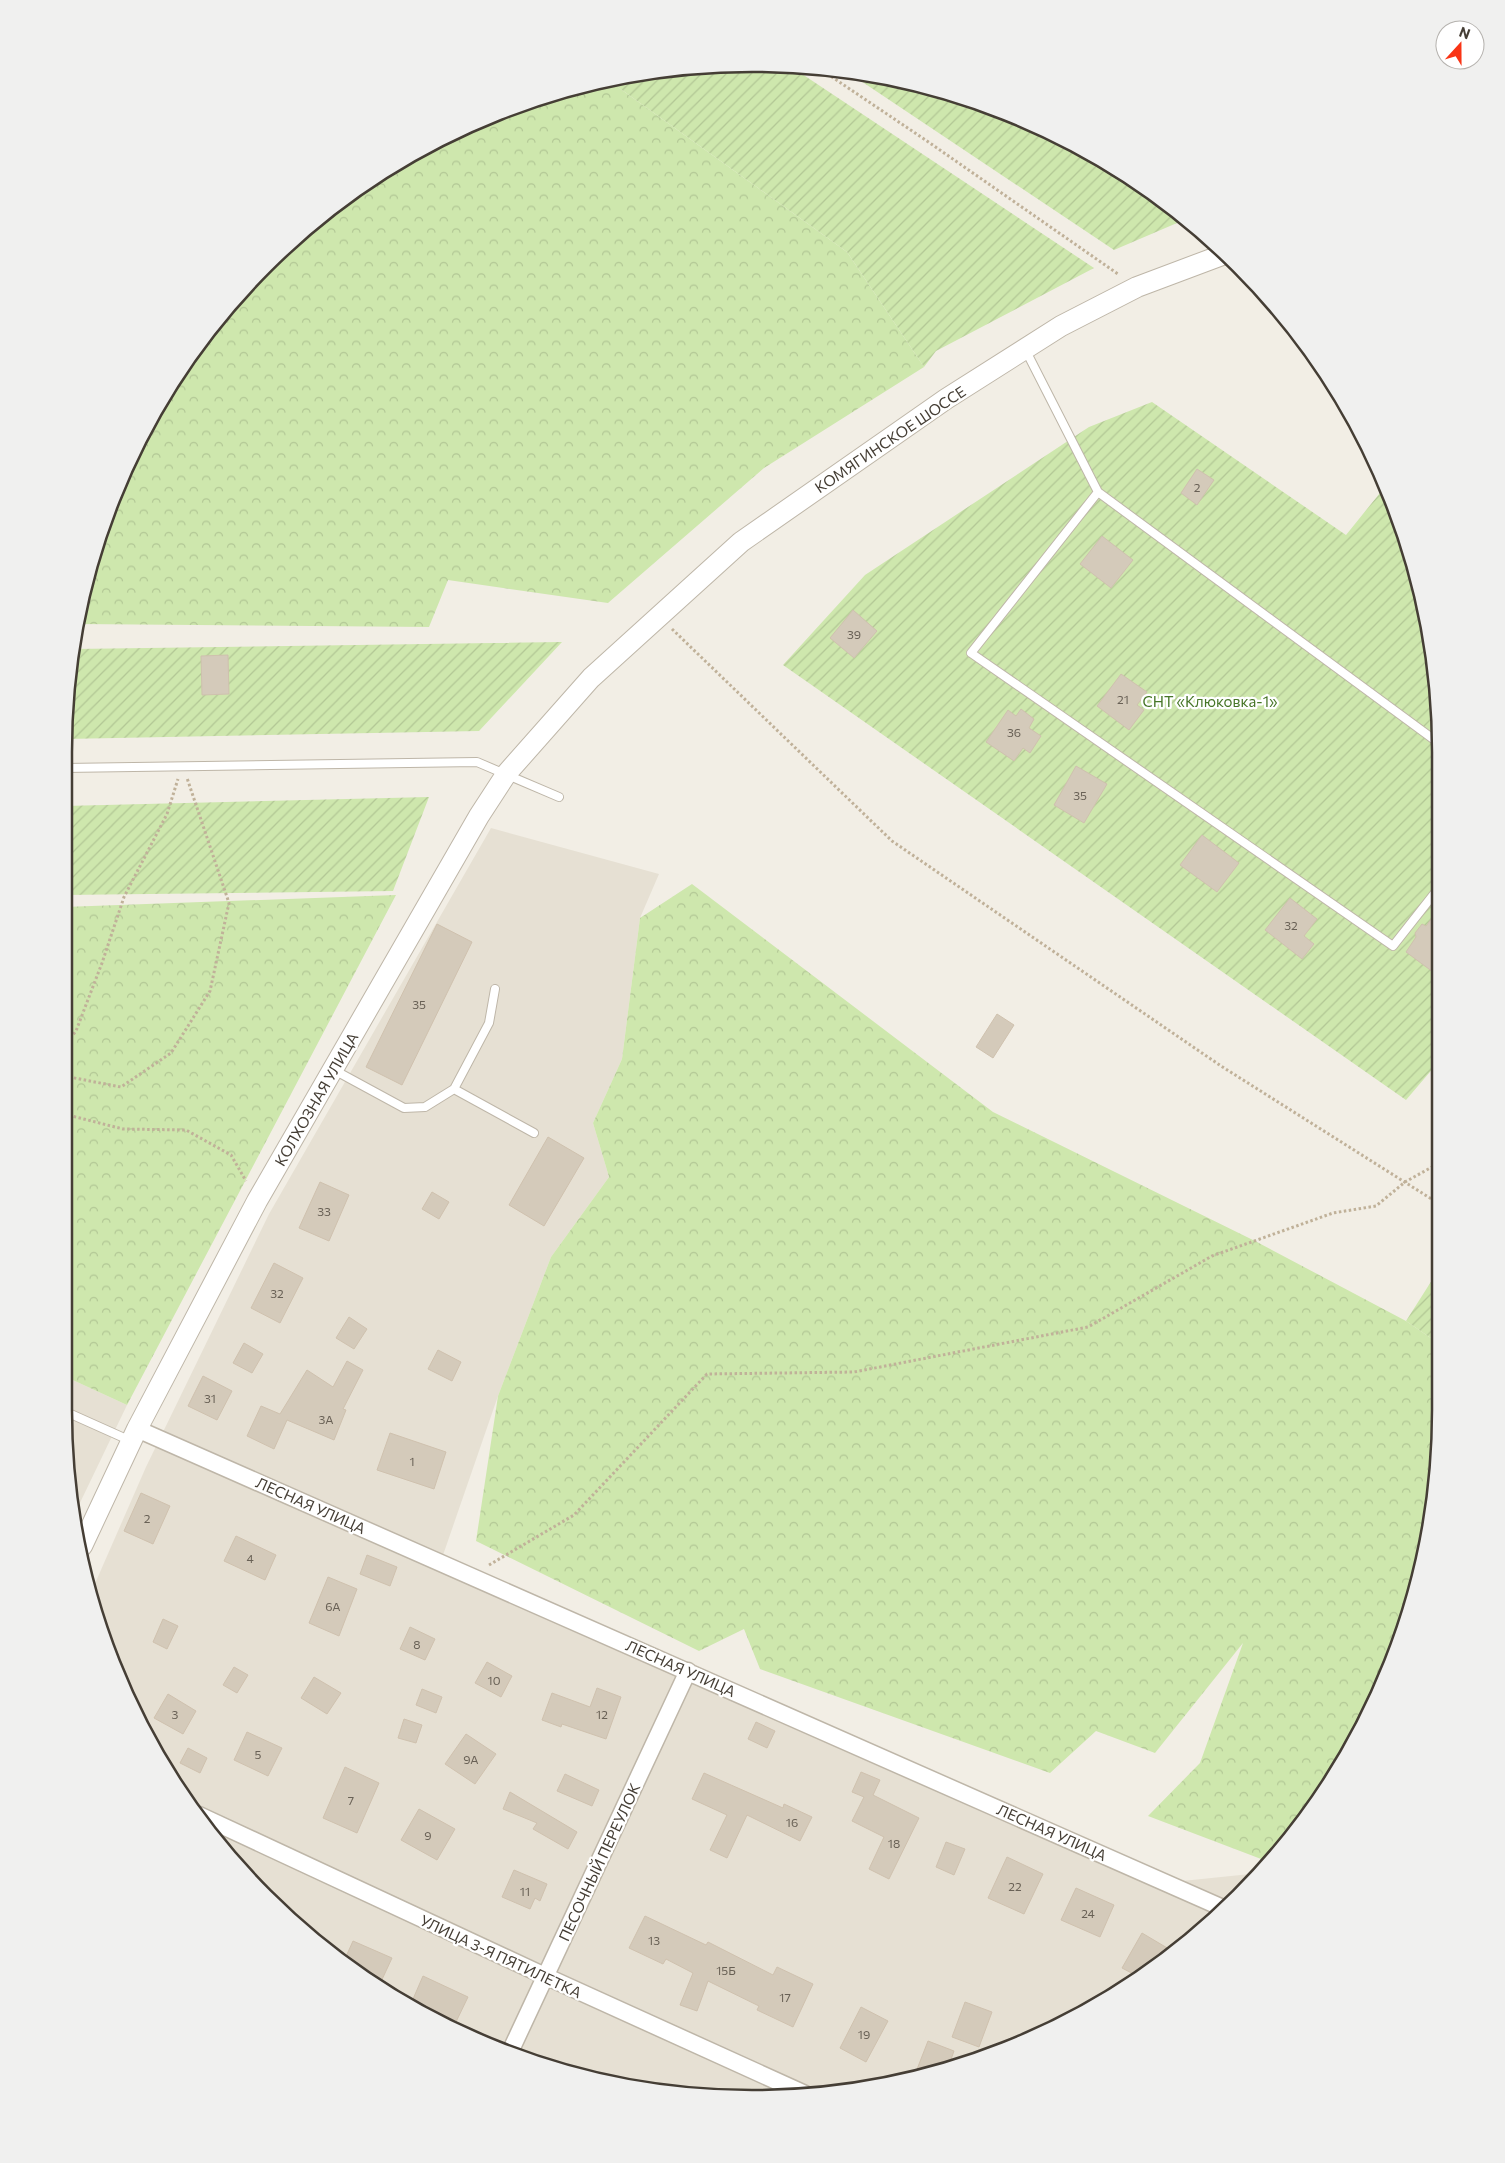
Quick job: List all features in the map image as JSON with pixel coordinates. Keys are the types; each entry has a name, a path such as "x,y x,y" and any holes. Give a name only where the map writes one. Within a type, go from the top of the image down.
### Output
{"street":[{"name":"КОМЯГИНСКОЕ ШОССЕ","path":"591,678 741,542 946,399 1061,326 1137,287 1217,257"},
{"name":"КОЛХОЗНАЯ УЛИЦА","path":"85,1539 134,1435 257,1201 479,816 507,773 591,678"},
{"name":"ЛЕСНАЯ УЛИЦА","path":"134,1435 471,1576 1218,1906"},
{"name":"ПЕСОЧНЫЙ ПЕРЕУЛОК","path":"513,2046 688,1671"},
{"name":"УЛИЦА 3-Я ПЯТИЛЕТКА","path":"210,1820 793,2089"}],"lane":[{"path":"1025,349 1098,492 1432,738"},
{"path":"1098,492 971,653 1393,946 1432,896"},
{"path":"72,768 477,762 507,773 559,797"},
{"path":"332,1069 404,1108 425,1107 454,1089 490,1023 495,989"},
{"path":"454,1089 534,1133"},
{"path":"72,1414 134,1435"}],"path":[{"path":"832,77 1137,287"},
{"path":"658,617 892,841 1221,1066 1432,1198"},
{"path":"72,1036 76,1031 102,963 124,897 167,814 183,766"},
{"path":"72,1078 121,1087 171,1053 210,991 229,903 183,766"},
{"path":"72,1116 123,1129 186,1130 232,1155 257,1201"},
{"path":"471,1576 574,1515 707,1374 854,1372 1088,1327 1212,1256 1333,1213 1376,1206 1405,1182 1432,1167"}],"shaded area":[{"path":"491,828 659,874 640,918 622,1059 593,1123 609,1177 551,1257 498,1396 442,1558 1153,1884 1249,1874 1201,1922 1166,1950 1130,1976 1053,2020 1013,2039 971,2054 928,2067 841,2085 797,2089 708,2089 664,2085 577,2067 492,2039 412,1999 375,1976 304,1922 272,1891 241,1859 187,1788 143,1711 124,1671 95,1583 146,1467 269,1214"},
{"path":"72,1380 127,1405 79,1505 74,1455"}],"green space":[{"path":"752,72 803,75 1094,268 936,351 924,367 847,252 617,87 664,78 708,74"},
{"path":"862,82 928,96 1013,124 1092,164 1130,187 1178,223 1114,250"},
{"path":"617,87 847,252 924,367 764,468 608,603 448,580 429,627 85,624 96,577 124,492 164,412 187,375 213,339 241,304 272,272 304,241 375,187 452,143 492,124 534,109"},
{"name":"СНТ «Клюковка-1»","path":"1152,402 1346,535 1381,492 1409,577 1419,620 1427,664 1431,708 1432,1070 1406,1100 783,665 865,575 1089,427"},
{"path":"562,642 479,731 73,739 81,649"},
{"path":"429,797 393,891 72,895 72,806"},
{"path":"692,884 993,1112 1255,1241 1406,1321 1432,1339 1431,1455 1427,1499 1409,1586 1396,1629 1381,1671 1341,1750 1318,1788 1263,1860 1148,1816 1200,1763 1243,1643 1155,1753 1096,1731 1050,1773 760,1669 744,1629 699,1651 476,1541 498,1396 551,1257 609,1177 593,1123 622,1059 640,918"},
{"path":"396,895 127,1405 72,1380 72,907"},
{"path":"1432,1280 1432,1339 1406,1321"}],"building":[{"path":"1197,469 1214,480 1197,505 1181,493"},
{"path":"1102,536 1133,560 1111,588 1080,564"},
{"path":"853,610 877,631 854,658 830,638"},
{"path":"228,655 229,694 202,695 201,656"},
{"path":"1121,674 1147,692 1137,705 1144,710 1129,730 1097,706"},
{"path":"1021,709 1034,719 1029,728 1041,736 1030,753 1023,748 1014,761 986,742 1008,710 1016,716"},
{"path":"1076,766 1107,784 1084,823 1054,805"},
{"path":"1202,835 1239,863 1217,892 1180,865"},
{"path":"1290,898 1317,919 1304,936 1314,944 1302,959 1265,930"},
{"path":"1432,918 1432,971 1406,952 1416,937 1415,933 1422,924 1426,926"},
{"path":"437,924 472,942 402,1085 366,1067"},
{"path":"997,1014 1014,1025 993,1058 976,1047"},
{"path":"548,1137 584,1158 544,1226 509,1205"},
{"path":"320,1182 349,1195 329,1241 299,1228"},
{"path":"432,1192 449,1202 439,1219 422,1209"},
{"path":"274,1263 303,1278 280,1323 251,1308"},
{"path":"349,1317 367,1329 354,1349 336,1338"},
{"path":"244,1343 263,1354 252,1373 233,1363"},
{"path":"438,1350 461,1362 452,1381 428,1369"},
{"path":"347,1361 363,1370 343,1409 346,1410 334,1440 287,1420 274,1449 247,1436 261,1406 280,1414 307,1370 333,1387"},
{"path":"203,1376 232,1391 217,1420 188,1406"},
{"path":"390,1433 446,1452 434,1489 377,1470"},
{"path":"141,1493 170,1506 153,1544 124,1531"},
{"path":"236,1536 276,1555 265,1580 224,1561"},
{"path":"367,1555 397,1567 390,1586 360,1574"},
{"path":"328,1577 357,1589 339,1636 309,1623"},
{"path":"163,1619 178,1626 167,1649 153,1642"},
{"path":"410,1627 435,1639 425,1660 400,1649"},
{"path":"487,1662 512,1676 501,1697 475,1683"},
{"path":"234,1667 248,1675 237,1693 223,1685"},
{"path":"314,1677 341,1693 327,1714 301,1698"},
{"path":"597,1688 621,1697 606,1739 562,1724 561,1727 542,1720 552,1693 590,1707"},
{"path":"422,1689 442,1697 436,1713 416,1705"},
{"path":"168,1694 196,1711 183,1734 154,1718"},
{"path":"404,1719 422,1725 416,1743 398,1738"},
{"path":"756,1722 775,1731 767,1748 748,1739"},
{"path":"247,1732 282,1748 268,1776 234,1760"},
{"path":"466,1734 496,1754 475,1784 445,1764"},
{"path":"188,1748 207,1758 200,1773 180,1763"},
{"path":"345,1767 379,1783 357,1833 323,1818"},
{"path":"861,1772 880,1780 873,1795 919,1818 889,1879 869,1869 884,1837 852,1821 864,1797 852,1792"},
{"path":"704,1773 783,1808 784,1804 812,1817 800,1841 747,1815 727,1858 710,1850 727,1815 692,1799"},
{"path":"565,1774 599,1790 592,1806 557,1791"},
{"path":"510,1792 577,1832 568,1849 533,1829 537,1823 503,1809"},
{"path":"419,1809 455,1829 437,1860 401,1840"},
{"path":"946,1842 965,1849 954,1875 936,1867"},
{"path":"1007,1857 1043,1874 1024,1914 988,1898"},
{"path":"514,1870 547,1884 540,1901 535,1898 530,1909 502,1897"},
{"path":"1076,1888 1114,1905 1100,1937 1061,1920"},
{"path":"645,1916 706,1945 708,1942 773,1975 777,1967 813,1984 793,2027 757,2010 759,2006 708,1981 697,2011 680,2005 693,1973 666,1959 663,1964 629,1948"},
{"path":"1142,1933 1168,1948 1133,1974 1122,1968"},
{"path":"353,1941 392,1958 382,1980 347,1955"},
{"path":"423,1976 468,1997 456,2022 413,1999"},
{"path":"965,2002 992,2012 979,2047 952,2037"},
{"path":"861,2007 888,2021 866,2062 840,2048"},
{"path":"928,2041 954,2051 951,2060 917,2070"}]}
